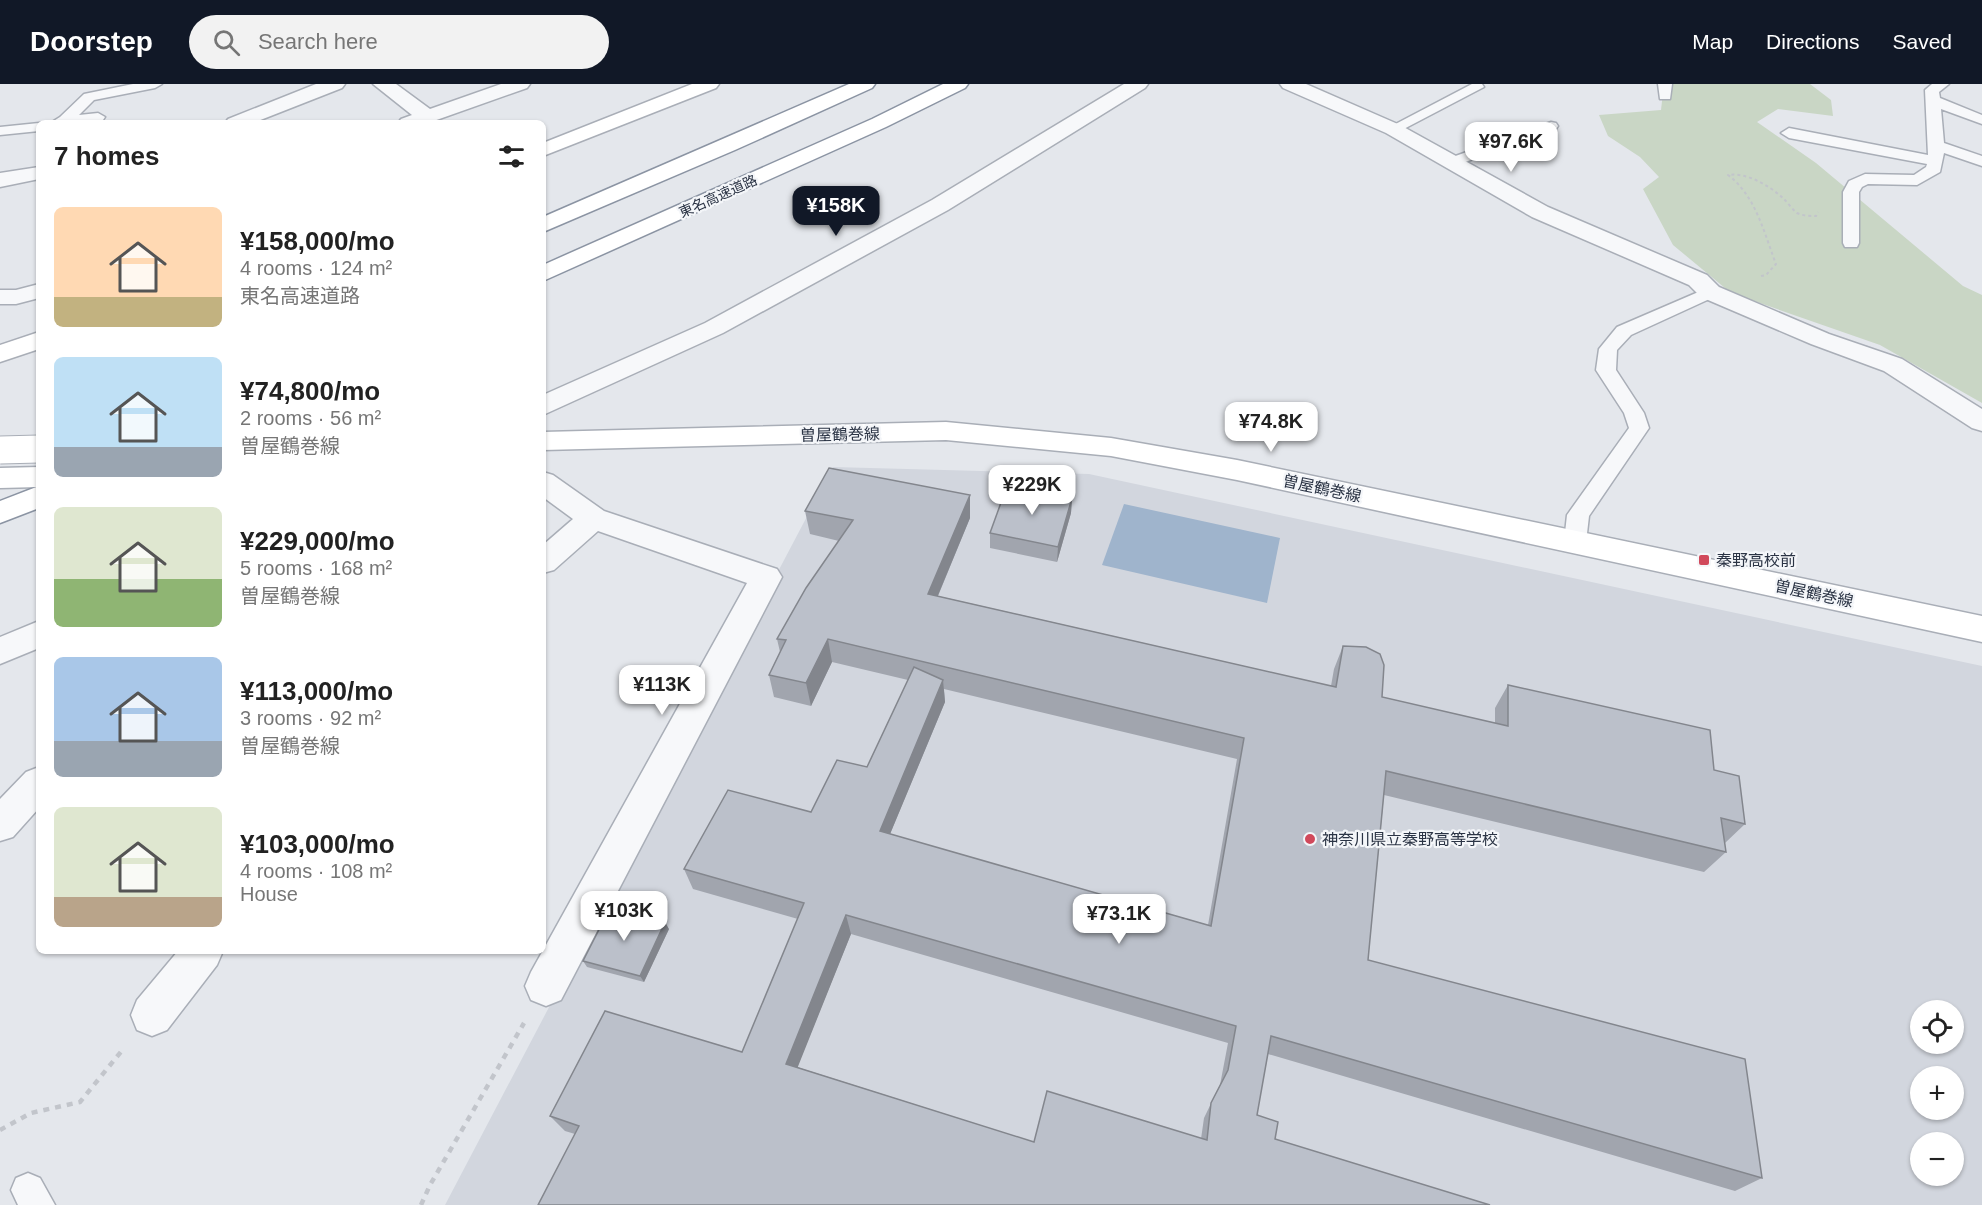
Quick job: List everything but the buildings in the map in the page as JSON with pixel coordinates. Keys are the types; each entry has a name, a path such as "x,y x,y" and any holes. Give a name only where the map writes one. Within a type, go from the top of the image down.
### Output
{"main road":[{"path":"546,149 709,84"},
{"path":"546,224 728,146 865,84"},
{"name":"東名高速道路","path":"546,273 879,123 958,84"},
{"path":"0,354 36,340"},
{"name":"曽屋鶴巻線","path":"546,441 946,431 1100,445 1237,470 1982,630"},
{"path":"0,451 36,437"},
{"path":"0,451 36,449"},
{"path":"0,478 36,477"},
{"path":"0,513 36,497"}],"street":[{"path":"242,120 335,84"},
{"path":"383,84 417,120 520,84"},
{"path":"546,405 714,328 940,205 1138,84"},
{"path":"1290,84 1394,129 1540,212 1820,339 1893,365 1982,422"},
{"path":"0,180 36,174"},
{"path":"0,297 16,297 36,292"},
{"path":"546,484 594,518 766,577 546,986"},
{"path":"546,559 594,518"},
{"path":"0,651 36,635"},
{"path":"0,825 36,786"},
{"path":"152,1015 201,954"}],"lane":[{"path":"62,120 89,97 155,84"},
{"path":"1851,243 1851,192 1854,184 1865,179 1917,180 1934,169 1936,153 1931,100 1932,90 1942,84"},
{"path":"1394,129 1478,87"},
{"path":"1931,100 1982,120"},
{"path":"70,120 98,117"},
{"path":"1452,162 1551,126"},
{"path":"0,130 36,127"},
{"path":"1789,133 1982,161"},
{"path":"1575,542 1578,515 1639,428 1634,413 1606,370 1608,349 1624,331 1704,286"}],"path":[{"path":"1704,286 1742,283 1766,275 1776,264 1750,198 1740,184 1728,175 1739,173 1764,185 1783,198 1796,212 1810,217 1816,216 1823,197 1822,178 1843,179 1854,184"},
{"path":"421,1205 436,1175 546,986"},
{"path":"0,1130 31,1113 80,1102 152,1015"}],"shaded area":[{"name":"神奈川県立秦野高等学校","path":"833,467 1089,474 1982,666 1982,1205 445,1205"}],"green space":[{"path":"1664,84 1810,84 1831,100 1833,116 1778,109 1757,122 1816,163 1963,286 1982,295 1982,403 1880,345 1731,293 1673,245 1643,189 1659,177 1640,157 1608,136 1599,115 1661,110"}],"water":[{"path":"1124,504 1280,538 1267,603 1102,565"}],"place":[{"name":"秦野高校前","path":"1704,560"},
{"name":"神奈川県立秦野高等学校","path":"1310,839"}]}
